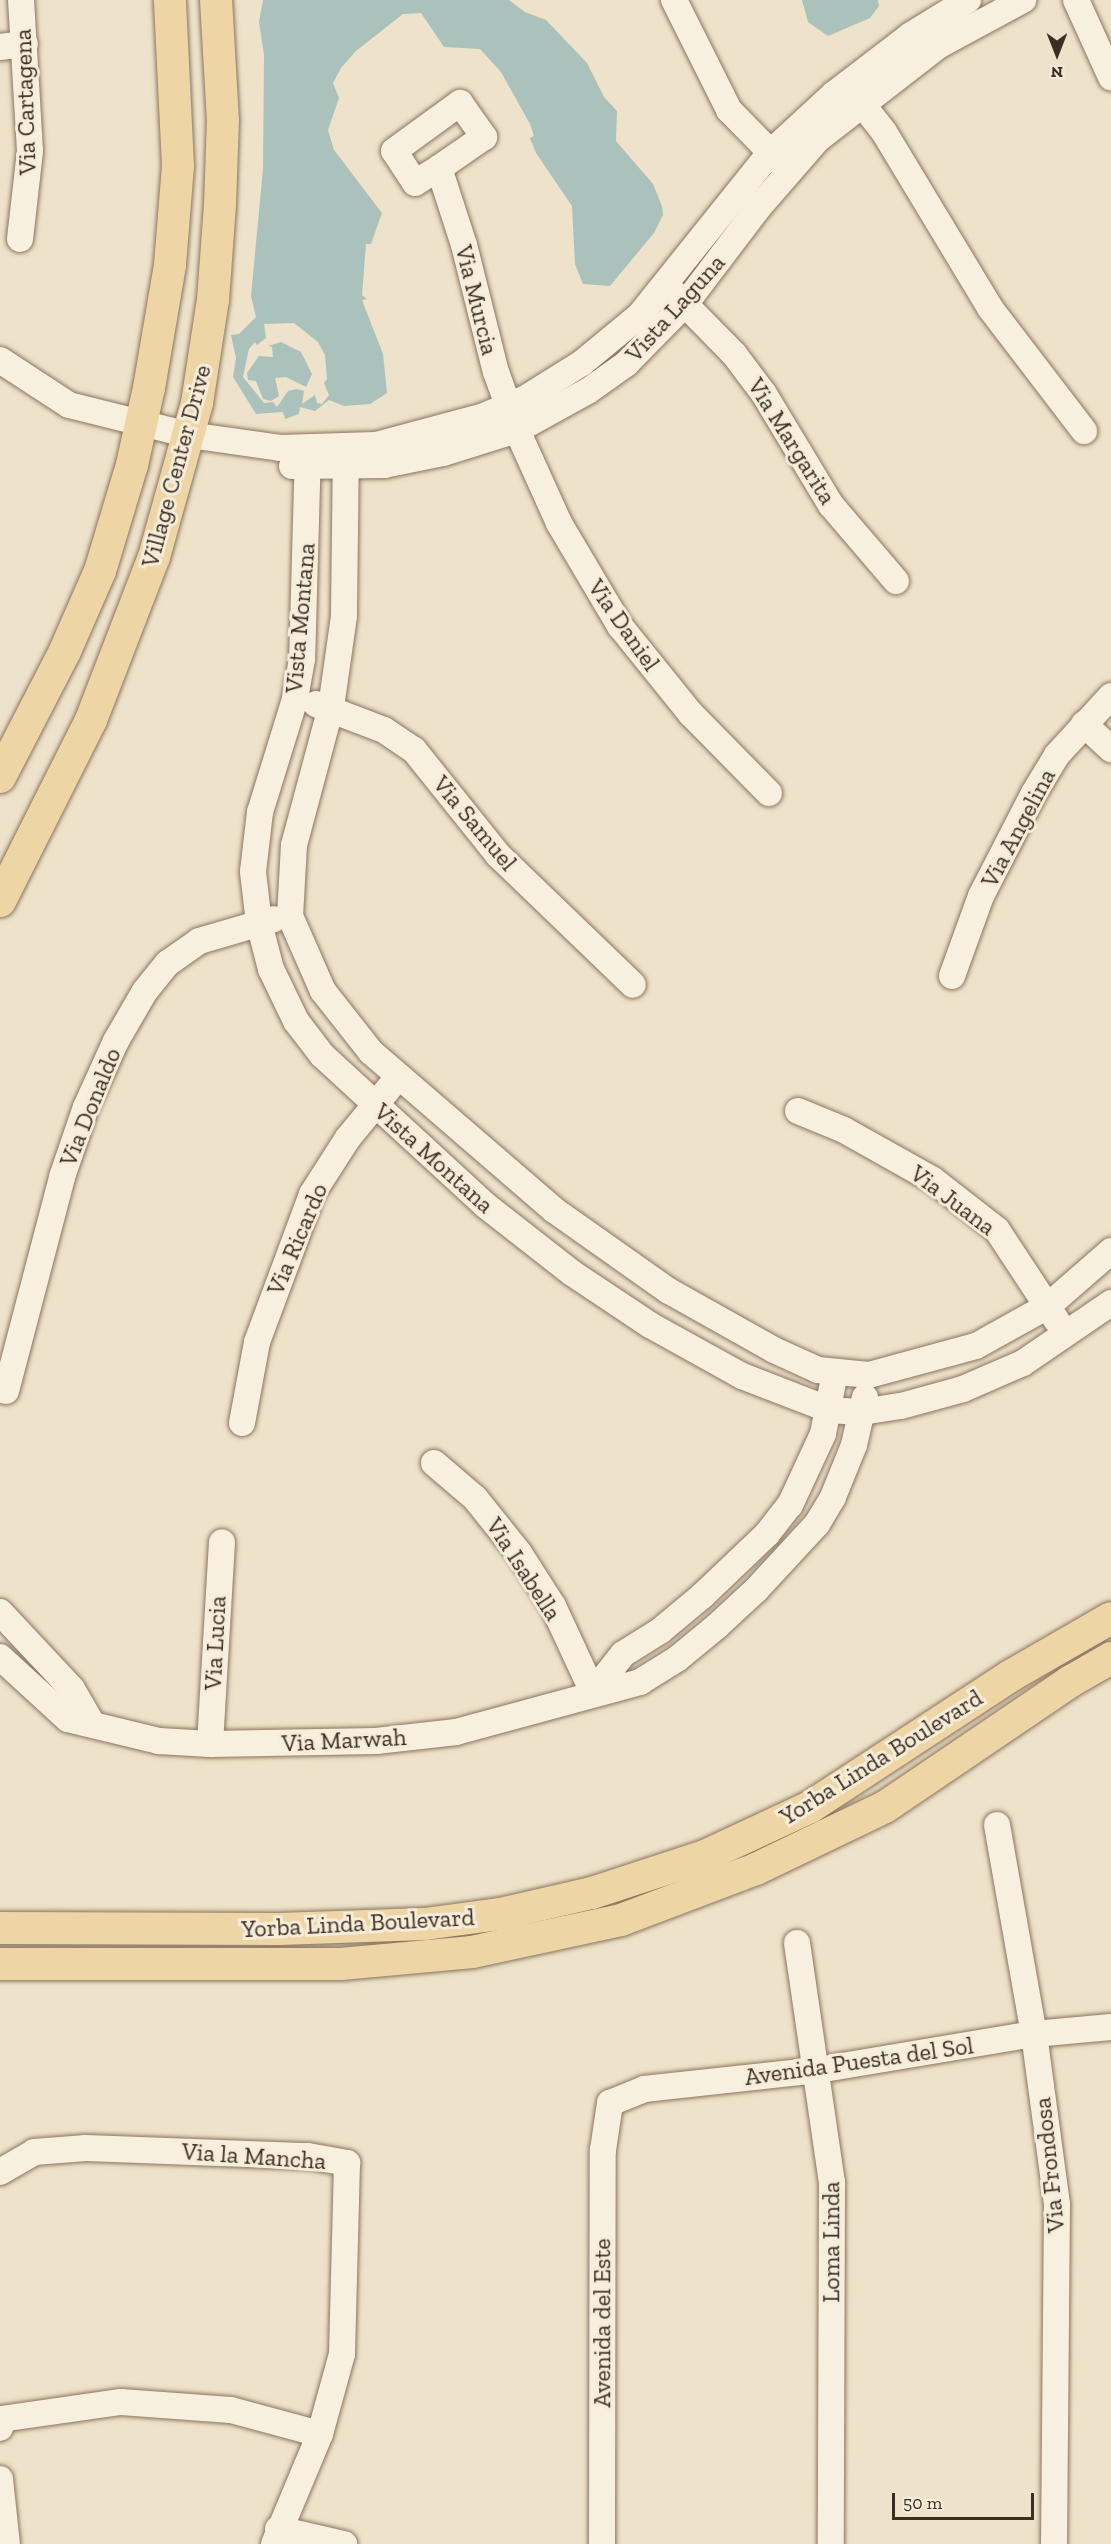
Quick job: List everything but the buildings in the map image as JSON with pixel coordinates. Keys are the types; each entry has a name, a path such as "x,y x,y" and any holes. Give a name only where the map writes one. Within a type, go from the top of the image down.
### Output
{"main road":[{"name":"Village Center Drive","path":"0,777 65,651 100,571 140,424 162,329 174,235 178,101 170,0"},
{"name":"Village Center Drive","path":"0,901 91,720 154,557 189,435 210,322 220,205 224,121 216,0"},
{"name":"Yorba Linda Boulevard","path":"0,1928 279,1929 425,1924 500,1914 592,1893 705,1856 810,1807 1012,1675 1111,1618"},
{"name":"Yorba Linda Boulevard","path":"0,1964 340,1964 472,1952 621,1920 756,1869 885,1807 1051,1694 1111,1658"}],"street":[{"name":"Via Cartagena","path":"20,239 30,151 12,45 21,0"},
{"path":"674,0 729,110 789,171"},
{"name":"Vista Laguna","path":"140,424 308,458 414,460 517,430 558,410 626,364 686,303 789,171 854,93 911,35 968,0"},
{"path":"1076,0 1111,77"},
{"name":"Vista Laguna","path":"346,458 435,432 507,406 582,363 640,315 666,286 770,153 854,93 1009,3"},
{"path":"854,93 990,308 1084,431"},
{"name":"Via Murcia","path":"439,168 507,406 517,430"},
{"name":"Via Margarita","path":"666,286 686,303 734,354 764,394 831,505 896,581"},
{"path":"0,360 69,405 140,424"},
{"name":"Via Daniel","path":"517,430 559,523 620,626 691,714 769,793"},
{"name":"Vista Montana","path":"308,458 307,587 295,699 260,812 253,872 259,923 271,969 296,1021 322,1055 493,1212 600,1292 742,1376 830,1410 862,1412 933,1400 963,1389 1023,1363 1066,1336 1111,1303"},
{"name":"Vista Montana","path":"346,458 344,616 331,707 294,845 290,916 323,991 372,1052 554,1210 669,1291 774,1350 818,1370 869,1375 976,1346 1048,1306 1111,1251"},
{"name":"Via Angelina","path":"952,976 981,896 1034,792 1057,755 1111,696"},
{"name":"Via Samuel","path":"295,699 331,707 384,730 414,750 498,855 633,985"},
{"path":"1083,724 1111,749"},
{"name":"Via Donaldo","path":"6,1391 62,1177 86,1107 116,1041 145,991 168,963 199,941 290,916"},
{"name":"Via Ricardo","path":"242,1423 256,1342 290,1244 312,1194 348,1138 399,1076"},
{"name":"Via Juana","path":"798,1111 844,1130 933,1180 988,1223 1022,1263 1066,1336"},
{"path":"593,1692 623,1654 660,1631 702,1596 767,1534 808,1473 830,1410 836,1372"},
{"name":"Via Marwah","path":"0,1658 54,1709 68,1719 92,1723 123,1735 159,1741 210,1743 414,1738 501,1721 593,1692 640,1682 678,1659 756,1590 817,1524 833,1497 862,1412 869,1375"},
{"name":"Via Isabella","path":"434,1463 475,1498 519,1553 553,1606 593,1692"},
{"name":"Via Lucia","path":"210,1743 222,1542"},
{"path":"0,1612 72,1689 92,1723"},
{"name":"Via Frondosa","path":"997,1825 1034,2034 1057,2204 1054,2544"},
{"name":"Loma Linda","path":"797,1943 818,2070 832,2182 831,2544"},
{"name":"Avenida Puesta del Sol","path":"610,2103 644,2089 818,2070 1034,2034 1111,2027"},
{"name":"Avenida del Este","path":"602,2544 603,2150 610,2103"},
{"name":"Via la Mancha","path":"0,2172 34,2152 86,2148 308,2156 347,2163 342,2354 320,2434"},
{"path":"1,2423 121,2402 231,2410 320,2434 276,2537 344,2544"},
{"path":"0,2479 8,2544"}],"water":[{"path":"263,0 509,0 525,12 546,20 587,63 604,97 617,111 616,141 653,184 662,206 663,215 654,233 610,286 583,284 575,264 572,206 536,153 530,138 534,136 530,124 501,72 480,49 444,47 421,13 403,14 356,51 341,68 333,83 339,98 328,130 334,150 382,213 371,244 366,244 362,295 367,299 362,300 383,354 387,393 370,404 344,406 329,400 315,411 300,407 299,414 285,419 283,412 256,414 233,377 236,358 231,335 239,334 256,317 251,296 263,169 264,55 259,22","holes":["294,323 318,342 325,355 327,379 324,383 329,395 322,404 317,403 315,395 302,404 304,391 297,389 288,391 277,407 273,402 264,403 243,377 249,349 255,342 257,345 266,338 264,324"]},
{"path":"802,0 878,0 879,6 870,18 828,36 808,22"},
{"path":"281,342 301,352 312,374 306,387 286,377 275,378 279,396 271,401 263,399 256,381 248,380 247,373 259,356 273,357 272,347 268,346"}]}
